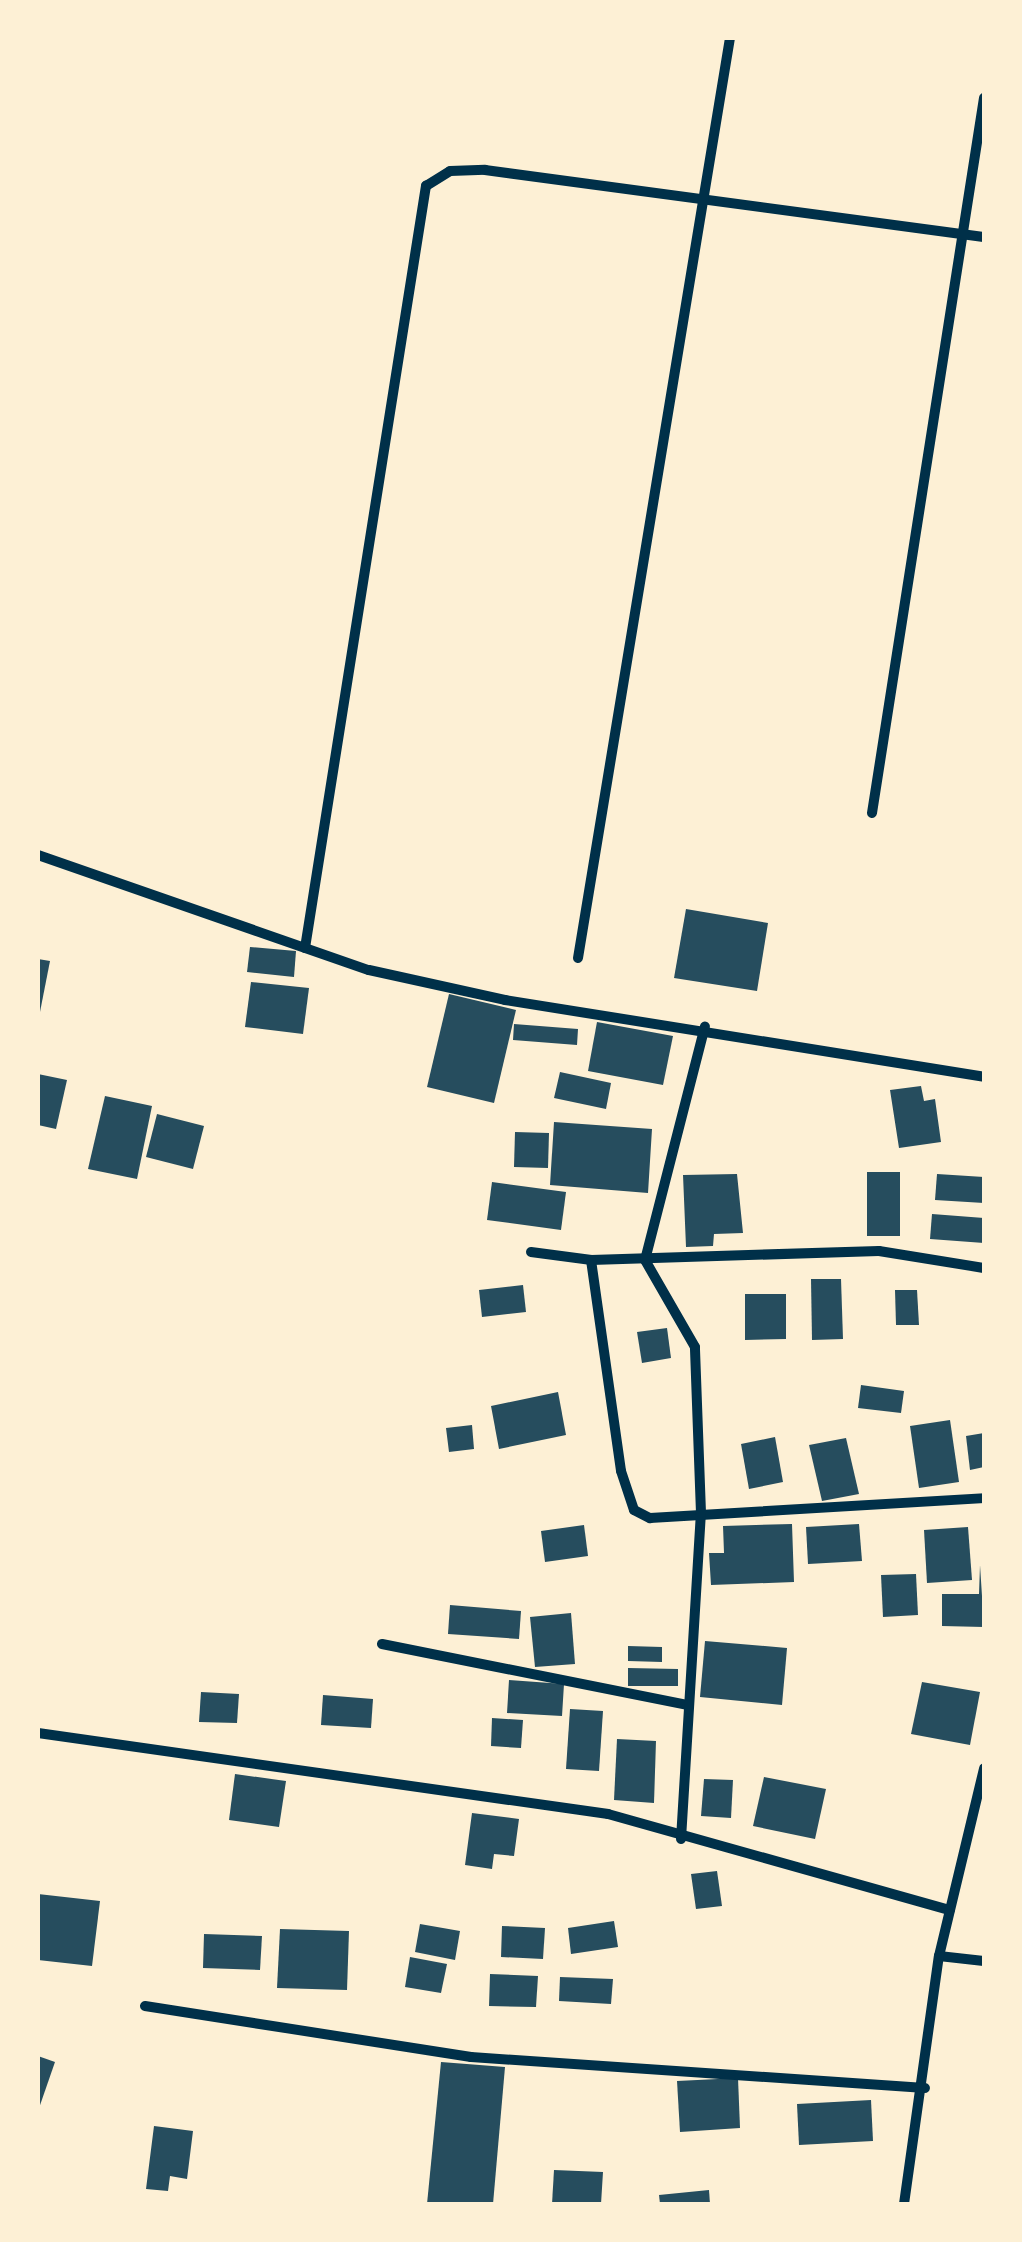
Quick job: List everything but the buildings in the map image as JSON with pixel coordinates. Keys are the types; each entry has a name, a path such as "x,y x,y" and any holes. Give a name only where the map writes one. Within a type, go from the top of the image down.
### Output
{"street":[{"path":"578,958 707,200 730,38"},
{"path":"872,813 984,98"},
{"path":"305,948 426,186 450,171 486,170 984,237"},
{"path":"38,855 369,970 505,1000 705,1027 984,1077"},
{"path":"681,1839 701,1514 695,1347 644,1260 705,1027"},
{"path":"532,1252 591,1260 644,1260 878,1251 984,1268"},
{"path":"591,1260 621,1471 634,1510 650,1518 984,1498"},
{"path":"382,1644 688,1705"},
{"path":"38,1732 608,1814 681,1839 950,1910"},
{"path":"904,2204 925,2088 938,1956 984,1768"},
{"path":"938,1956 984,1960"},
{"path":"145,2006 471,2056 925,2088"}]}
